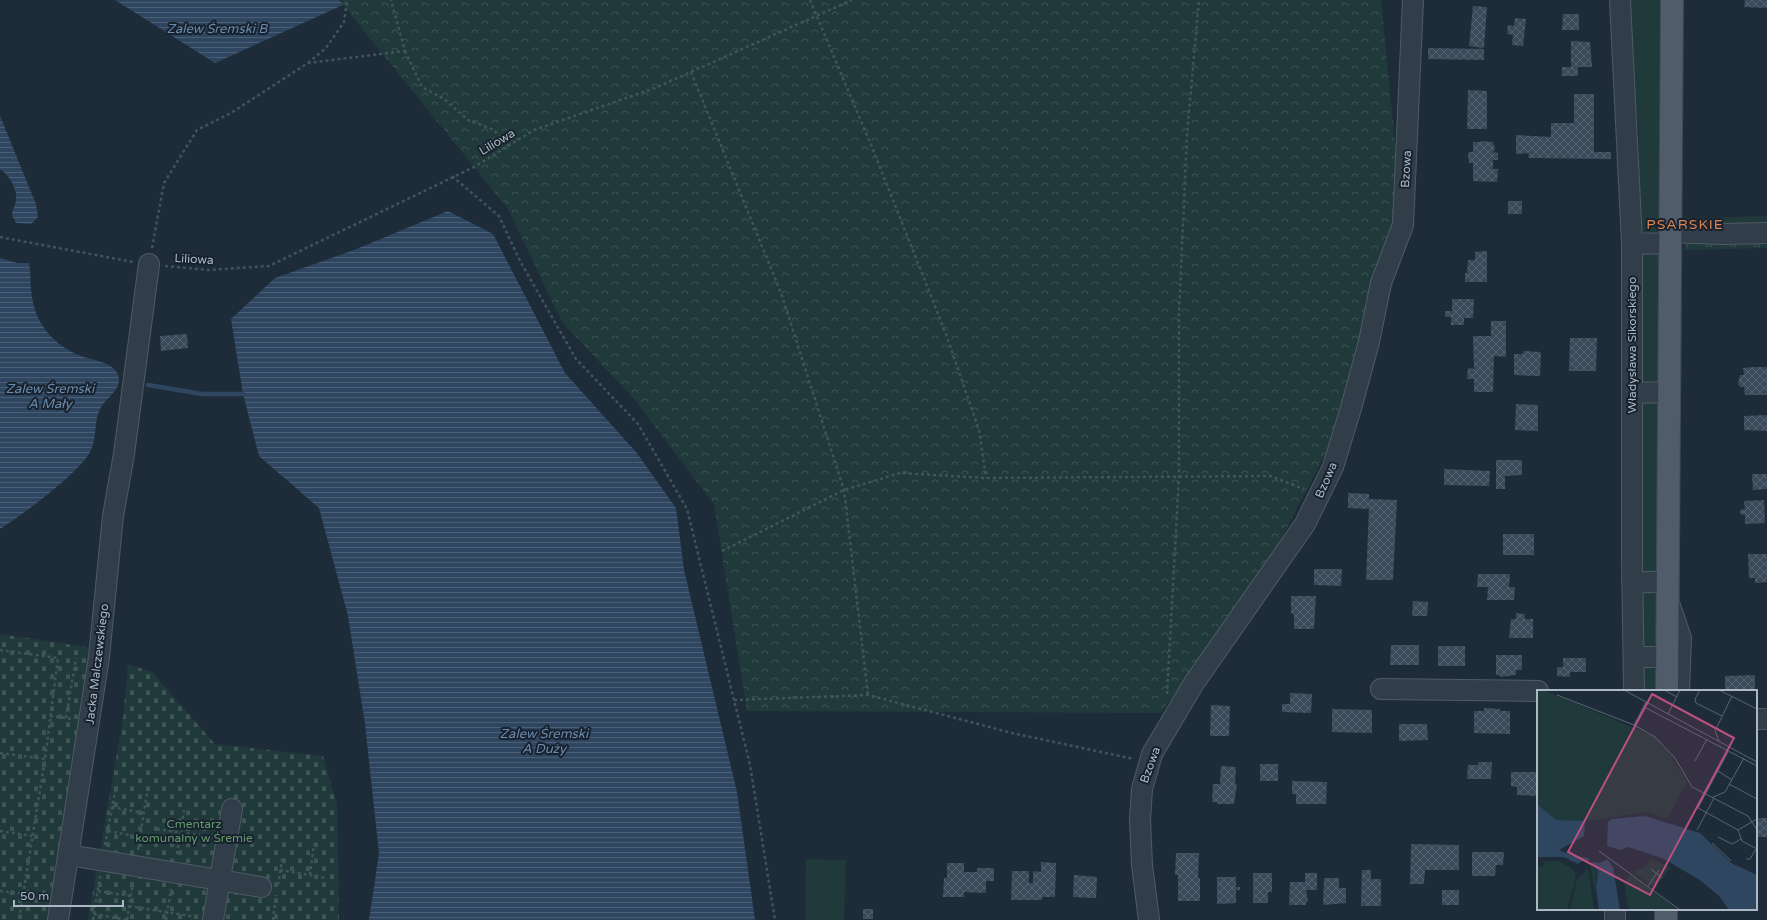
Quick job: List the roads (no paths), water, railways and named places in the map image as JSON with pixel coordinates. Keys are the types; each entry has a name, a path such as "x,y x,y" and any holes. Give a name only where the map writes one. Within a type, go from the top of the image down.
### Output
{"main road":[{"path":"1667,690 1672,0"}],"street":[{"name":"Bzowa","path":"1149,920 1142,865 1140,820 1142,789 1152,754 1194,683 1305,524 1333,467 1351,408 1369,342 1381,283 1403,225 1413,0"},
{"name":"Władysława Sikorskiego","path":"1620,0 1632,243 1632,583 1634,690"},
{"path":"1632,243 1722,234 1767,233"},
{"name":"Jacka Malczewskiego","path":"58,920 99,657 113,516 137,359 149,264"},
{"path":"1633,393 1669,392"},
{"path":"1632,583 1668,591 1682,638 1679,690"},
{"path":"1634,656 1667,657"},
{"path":"1381,688 1537,691"},
{"path":"1757,719 1767,718"},
{"path":"213,920 232,809"},
{"path":"69,854 269,888"},
{"path":"1615,920 1616,910"}],"water":[{"name":"Zalew Śremski B","path":"115,0 339,0 343,5 215,63"},
{"path":"0,116 36,204 38,217 31,224 16,223 12,215 16,202 14,187 6,174 0,169"},
{"name":"Zalew Śremski A Duży","path":"448,211 493,234 565,373 636,452 676,508 684,570 737,792 755,920 369,920 379,853 365,724 348,616 319,508 259,456 243,394 231,319 275,278 354,250"},
{"name":"Zalew Śremski A Mały","path":"0,258 17,263 29,263 31,290 36,312 40,322 53,338 70,351 112,367 118,376 119,381 115,391 100,409 93,445 85,459 64,481 0,529"}],"waterway":[{"path":"148,385 202,394 243,394"}],"district":[{"name":"PSARSKIE","path":"1685,224"}],"park label":[{"name":"Cmentarz komunalny w Śremie","path":"194,831"}]}
